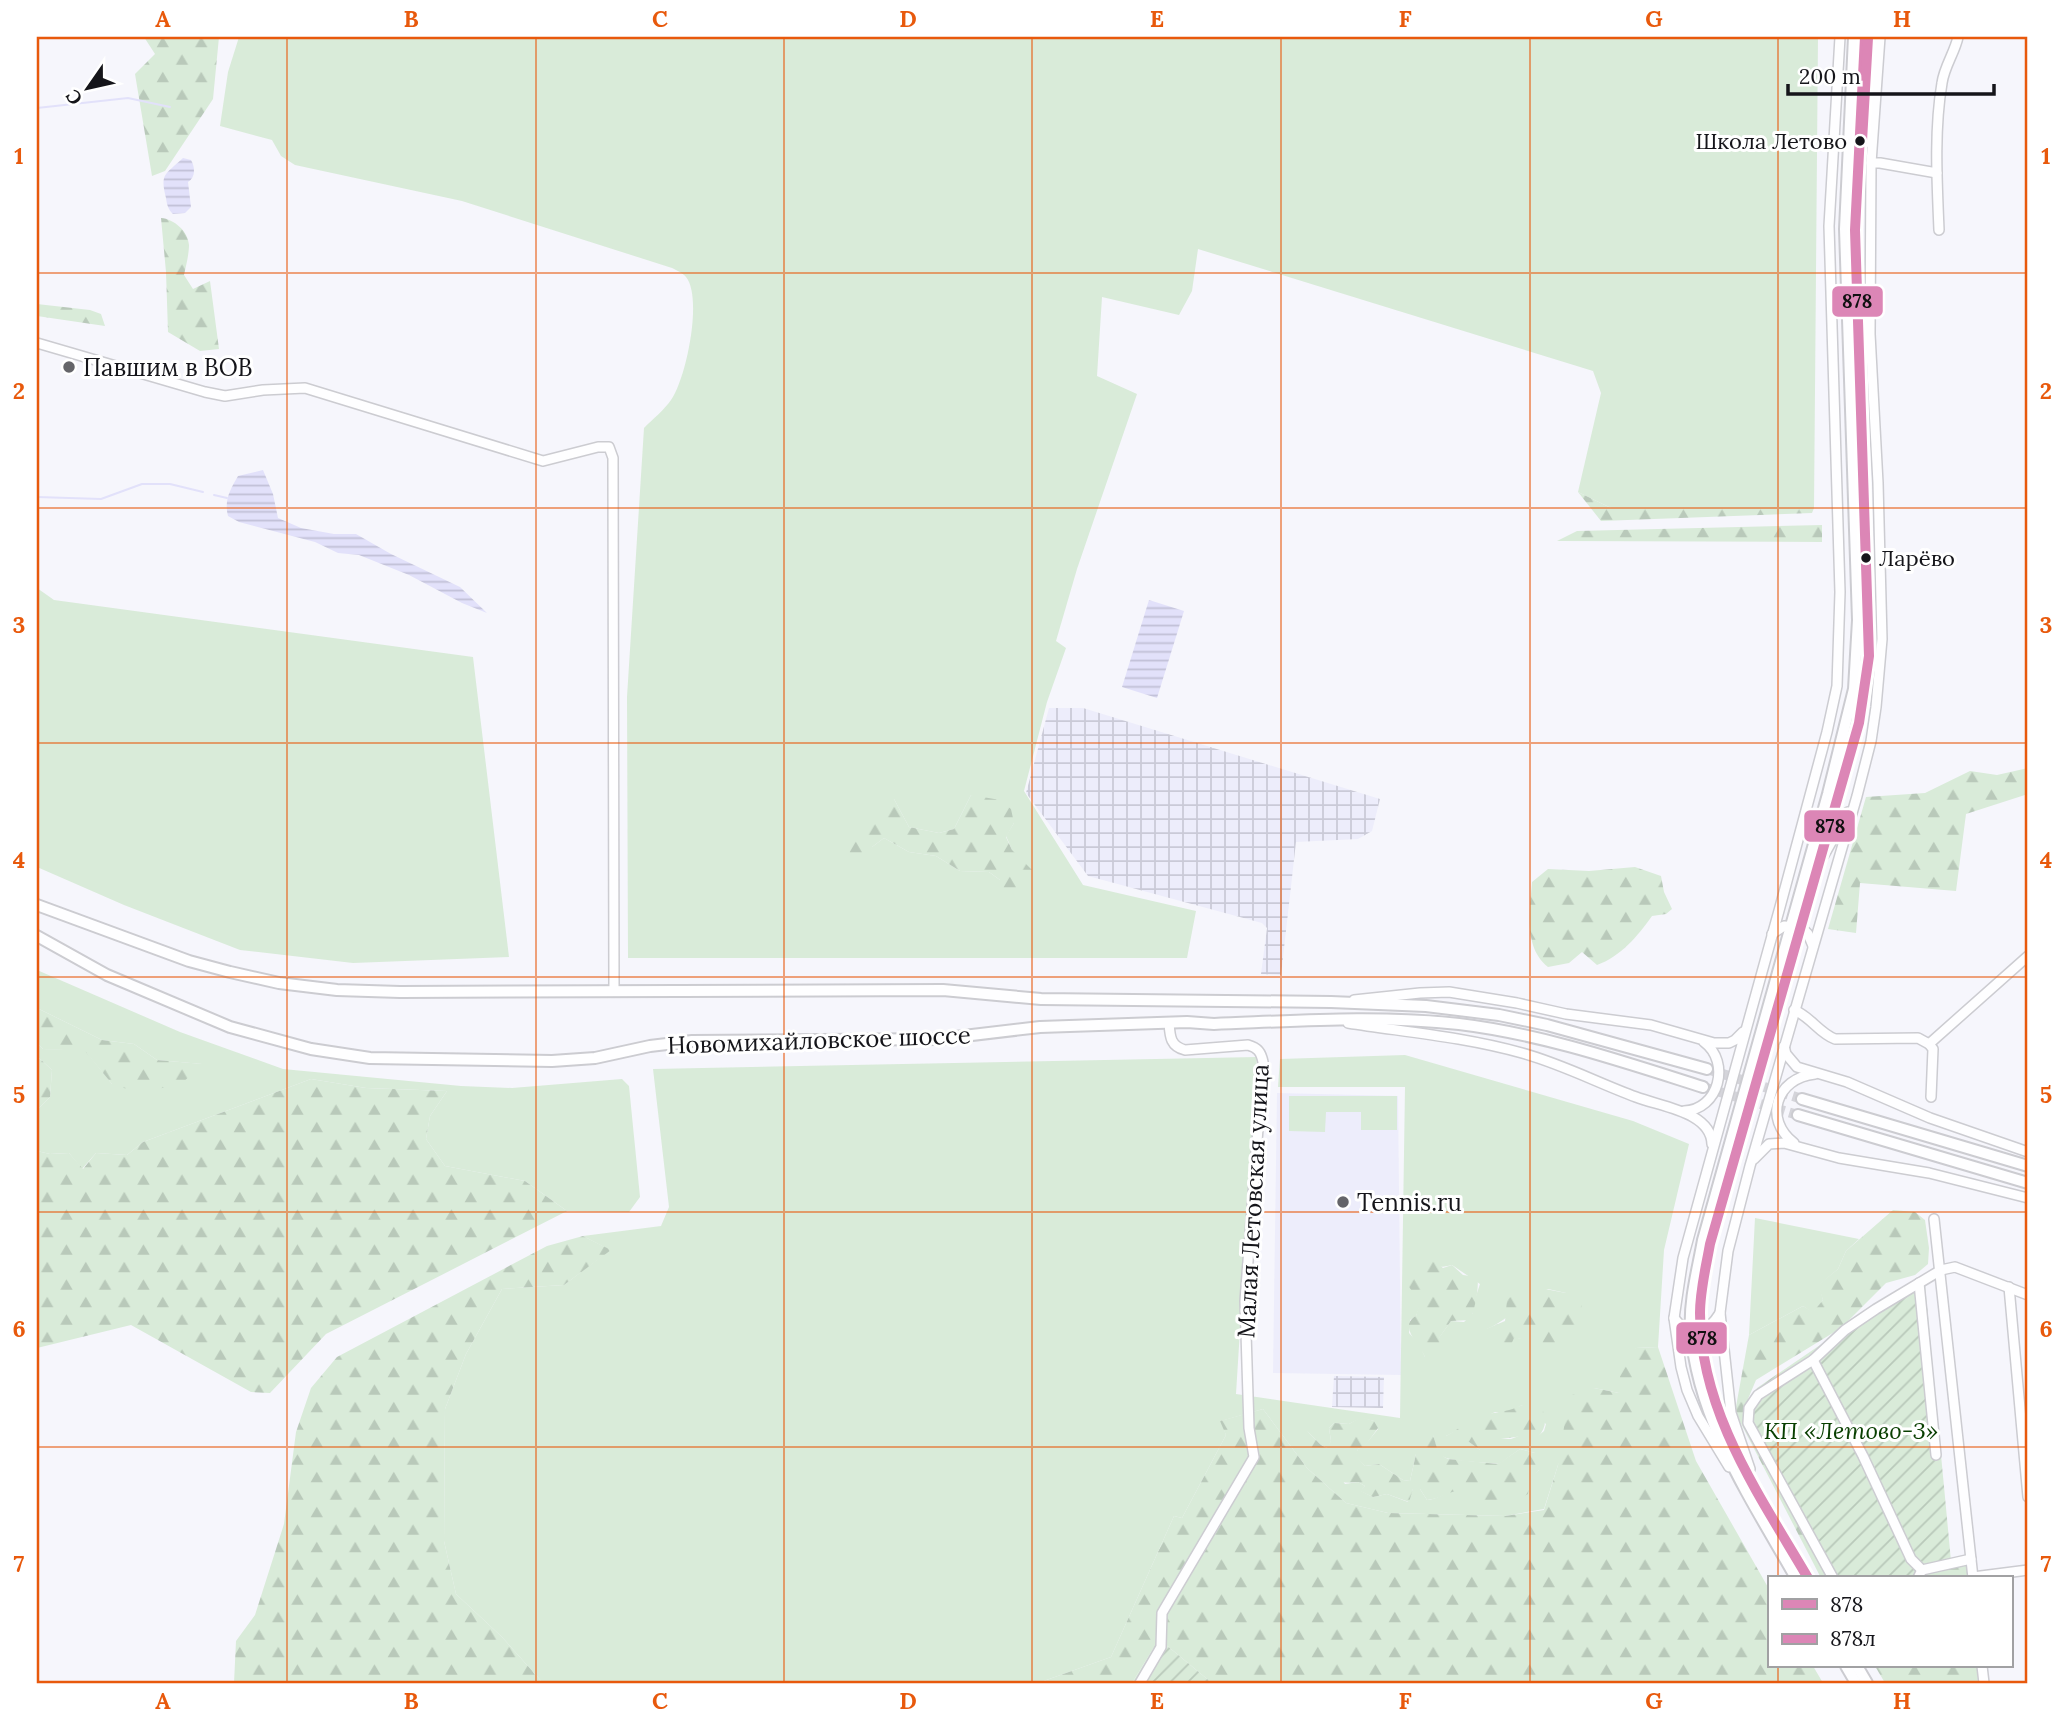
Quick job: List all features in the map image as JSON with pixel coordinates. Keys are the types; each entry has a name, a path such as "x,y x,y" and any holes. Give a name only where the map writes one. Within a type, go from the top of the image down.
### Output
{"main road":[{"path":"1795,1576 1718,1414 1696,1331 1692,1298 1703,1240 1796,926 1849,718 1858,653 1845,229 1854,37"},
{"path":"1796,926 1817,869 1859,723 1868,656 1855,230 1865,37"},
{"name":"Новомихайловское шоссе","path":"37,905 98,929 135,939 188,961 279,983 337,990 943,990 1027,998 1426,1006 1499,1015 1547,1025 1707,1069"},
{"name":"Новомихайловское шоссе","path":"37,936 107,975 230,1027 311,1049 370,1058 552,1061 595,1058 650,1046 692,1041 938,1039 1040,1027 1169,1023 1425,1021 1493,1030 1541,1040 1703,1087"},
{"path":"1802,1099 2028,1166"},
{"path":"1798,1115 2028,1183"},
{"path":"1755,1495 1807,1576"}],"street":[{"path":"1755,1495 1716,1448 1698,1416 1681,1367 1674,1318 1683,1258 1827,732 1837,674 1840,592 1829,226 1840,37"},
{"path":"1755,1495 1731,1413 1720,1312 1728,1251 1784,1045 1857,796 1877,707 1882,639 1878,483 1870,334 1871,163 1880,37"},
{"path":"1939,230 1937,173 1942,80 1955,52 1958,37"},
{"path":"1871,163 1937,173"},
{"path":"37,343 205,393 225,396 262,390 304,388 543,461 598,447 608,447 613,458 614,990"},
{"path":"1817,869 1857,796"},
{"path":"1772,934 1784,926 1796,926 1808,934 1813,946"},
{"path":"1929,1044 2028,956"},
{"path":"1331,1002 1449,992 1566,1014 1651,1025 1722,1044 1735,1040 1745,1028"},
{"path":"1794,1010 1804,1014 1827,1036 1835,1039 1918,1038 1929,1044 1933,1049 1931,1097"},
{"path":"1329,1020 1481,1042 1556,1063 1704,1123 1711,1135 1712,1151"},
{"name":"Малая Летовская улица","path":"1140,1683 1161,1647 1162,1613 1254,1457 1249,1428 1245,1300 1263,1062 1261,1053 1248,1045 1179,1049 1171,1040 1169,1023"},
{"path":"1675,1111 1689,1111 1708,1102 1718,1082 1719,1062 1710,1046 1702,1040"},
{"path":"1784,1045 1793,1064 1847,1082 1930,1118 2028,1152"},
{"path":"1799,1147 1781,1130 1777,1122 1778,1103 1787,1086 1795,1079 1816,1073"},
{"path":"1750,1166 1769,1144 1784,1143 1839,1158 1929,1173 2028,1198"},
{"path":"1934,1219 1973,1576"},
{"path":"1832,1576 1748,1423 1749,1408 1758,1395 1813,1360 1845,1330 1941,1270 1955,1267 2028,1295"},
{"path":"1919,1283 1936,1455"},
{"path":"2009,1287 2028,1497"},
{"path":"1674,1318 1681,1327 1696,1331 1712,1327 1720,1312"},
{"path":"1813,1360 1920,1574 1971,1559"},
{"path":"1987,1576 2028,1570"}],"shaded area":[{"path":"1049,708 1083,708 1380,799 1372,831 1358,839 1296,842 1281,975 1261,974 1267,928 1262,923 1088,876 1026,793"},
{"path":"1277,1093 1398,1096 1401,1375 1273,1373"},
{"path":"1334,1376 1384,1377 1383,1408 1332,1407"}],"green space":[{"path":"144,37 219,37 213,99 165,171 152,176 135,74 155,54"},
{"path":"239,37 1818,37 1814,508 1611,508 1578,492 1601,393 1593,371 1198,249 1192,291 1179,315 1102,297 1097,376 1137,394 1077,569 1056,641 1066,648 1047,702 1024,791 1083,885 1196,911 1187,958 628,958 627,697 644,428 671,400 682,375 693,320 691,287 685,276 672,268 462,201 295,165 281,156 272,140 220,126 228,72","holes":["971,795 1014,823 1006,836 1012,850 1000,880 989,872 960,871 936,856 909,852 884,838 872,847 866,860 894,799 909,827 939,833 954,829"]},
{"path":"161,218 175,223 186,235 189,249 184,275 193,289 210,281 219,349 200,351 168,332"},
{"path":"37,304 90,310 101,314 105,326 37,316"},
{"path":"1578,492 1611,508 1814,508 1812,513 1601,521"},
{"path":"1822,525 1822,542 1557,541 1577,531"},
{"path":"37,588 54,600 473,657 509,957 353,963 240,950 124,905 37,867"},
{"path":"2028,768 2028,794 1966,814 1956,891 1860,883 1856,933 1828,929 1866,797 1925,793 1970,771 1997,775"},
{"path":"971,795 1000,800 1011,809 1014,823 1006,837 1012,850 1033,871 1022,899 1009,906 1000,880 989,872 960,871 936,856 909,852 884,838 872,847 867,860 852,857 846,845 860,820 874,814 881,802 894,799 909,827 939,833 954,829"},
{"path":"1635,867 1661,876 1664,892 1672,909 1666,914 1652,916 1628,945 1597,965 1582,952 1569,963 1548,967 1540,959 1531,939 1532,882 1548,869 1589,871"},
{"path":"37,970 180,1032 283,1069 461,1086 512,1088 622,1079 629,1086 640,1197 629,1212 567,1211 525,1181 445,1166 426,1139 430,1116 447,1091 366,1088 311,1079 143,1142 127,1155 96,1153 82,1169 69,1153 50,1154 37,1151 37,1110 50,1097 52,1070 37,1056 37,1043 43,1049 85,1050 112,1084 202,1064 157,1060 134,1044 102,1040 37,1008"},
{"path":"37,1008 102,1040 134,1044 157,1060 203,1064 181,1084 139,1093 112,1084 85,1051 43,1049 37,1043"},
{"path":"1405,1055 1633,1121 1689,1144 1664,1250 1658,1347 1636,1348 1619,1393 1594,1388 1558,1465 1544,1509 1505,1516 1388,1513 1346,1503 1307,1468 1263,1409 1221,1421 1226,1435 1182,1518 1174,1516 1111,1657 1038,1683 543,1683 502,1637 456,1594 444,1541 445,1409 466,1354 502,1289 564,1285 610,1250 583,1236 661,1226 669,1207 653,1069 1257,1057 1236,1394 1400,1418 1405,1087 1278,1087 1280,1059","holes":["1452,1265 1480,1284 1473,1313 1464,1322 1451,1321 1425,1357 1419,1344 1409,1333 1410,1320 1416,1316 1421,1303 1416,1271","1548,1289 1566,1293 1521,1339 1487,1329","1522,1405 1546,1424 1544,1431 1538,1436 1524,1434 1511,1439 1496,1439 1480,1450 1469,1442 1446,1436 1495,1412 1510,1412","1361,1418 1374,1421 1378,1429 1365,1445 1358,1449 1355,1456 1365,1466 1379,1464 1403,1480 1410,1481 1416,1454 1433,1435 1438,1451 1446,1458 1499,1464 1520,1449 1535,1453 1539,1470 1521,1481 1450,1492 1427,1500 1420,1489 1413,1489 1408,1502 1387,1494 1373,1497 1361,1491 1365,1486 1358,1482 1345,1484 1307,1431 1328,1448 1331,1441 1329,1428 1334,1423 1349,1424"]},
{"path":"37,1056 52,1070 50,1097 37,1110"},
{"path":"311,1079 366,1088 447,1091 430,1116 426,1139 445,1166 525,1181 567,1211 326,1334 270,1393 251,1392 131,1325 37,1348 37,1151 50,1154 69,1153 83,1169 96,1153 127,1155 143,1142"},
{"path":"1289,1096 1397,1096 1397,1130 1361,1130 1361,1112 1326,1112 1325,1132 1289,1131"},
{"path":"1893,1210 1915,1212 1925,1220 1928,1264 1915,1275 1886,1283 1841,1328 1756,1380 1748,1399 1747,1421 1831,1576 1820,1576 1735,1412 1749,1335 1803,1306 1813,1312 1823,1300 1818,1285 1838,1269 1846,1251"},
{"path":"1755,1218 1859,1239 1846,1251 1838,1269 1819,1285 1823,1300 1813,1313 1803,1306 1749,1335"},
{"path":"583,1236 611,1250 564,1285 502,1289 466,1354 445,1409 444,1541 456,1594 502,1637 543,1683 234,1683 236,1641 255,1615 284,1524 296,1432 311,1388 337,1357 547,1246"},
{"path":"1432,1259 1443,1268 1452,1265 1463,1275 1477,1277 1478,1286 1471,1320 1451,1321 1439,1338 1440,1346 1432,1358 1425,1357 1409,1330 1420,1301 1409,1287 1409,1273 1422,1267 1425,1260"},
{"name":"КП «Летово-3»","path":"1924,1274 1951,1561 1922,1576 1831,1576 1744,1415 1757,1388"},
{"path":"1540,1288 1566,1293 1572,1290 1578,1293 1583,1299 1576,1320 1577,1327 1566,1338 1554,1344 1526,1345 1521,1339 1514,1338 1509,1349 1493,1347 1486,1329 1505,1321 1507,1300 1512,1295 1525,1301"},
{"path":"1658,1347 1696,1461 1768,1587 1768,1668 1814,1668 1823,1683 1212,1683 1159,1639 1132,1683 1038,1683 1111,1657 1174,1516 1182,1518 1226,1435 1220,1421 1263,1409 1307,1468 1346,1503 1388,1513 1505,1516 1544,1510 1558,1465 1569,1396 1594,1388 1619,1393 1621,1358 1636,1348"},
{"path":"1522,1405 1542,1409 1545,1423 1538,1437 1497,1439 1487,1450 1480,1450 1469,1442 1448,1443 1446,1436 1469,1421"},
{"path":"1361,1417 1374,1421 1378,1428 1365,1446 1358,1449 1356,1456 1365,1466 1379,1464 1403,1480 1410,1481 1416,1454 1413,1448 1426,1432 1433,1434 1439,1452 1448,1459 1498,1464 1520,1449 1541,1452 1543,1456 1539,1470 1530,1479 1528,1494 1515,1501 1470,1502 1462,1490 1427,1500 1420,1489 1413,1489 1409,1502 1387,1494 1373,1497 1360,1491 1365,1486 1358,1482 1338,1481 1323,1471 1302,1436 1306,1430 1327,1448 1331,1441 1329,1428 1334,1423 1349,1424"},
{"path":"1966,1563 1968,1576 1917,1576 1930,1568"},
{"path":"1159,1639 1212,1683 1132,1683"},
{"path":"1876,1668 1977,1668 1978,1683 1885,1683"}],"water":[{"path":"183,158 191,160 194,169 194,175 188,182 191,207 185,213 173,214 167,205 164,179"},
{"path":"263,470 273,494 278,518 301,528 334,534 356,534 460,587 487,613 409,575 359,555 338,553 315,542 239,522 228,516 227,500 238,476"},
{"path":"1149,600 1184,611 1157,698 1122,687"}],"waterway":[{"path":"37,108 128,98 170,107"},
{"path":"37,497 101,499 142,484 170,484 203,492"},
{"path":"214,495 227,498"}],"tunnel":[{"path":"1707,1069 1802,1099"},
{"path":"1703,1087 1798,1115"}],"transit line":[{"name":"878","path":"1807,1576 1753,1484 1722,1419 1710,1385 1703,1349 1700,1304 1710,1244 1859,723 1869,656 1855,230 1865,37"},
{"name":"878л","path":"1862,141 1868,38"}],"place":[{"name":"Школа Летово","path":"1860,141"},
{"name":"Павшим в ВОВ","path":"69,367"},
{"name":"Ларёво","path":"1866,558"},
{"name":"Tennis.ru","path":"1343,1202"}]}
